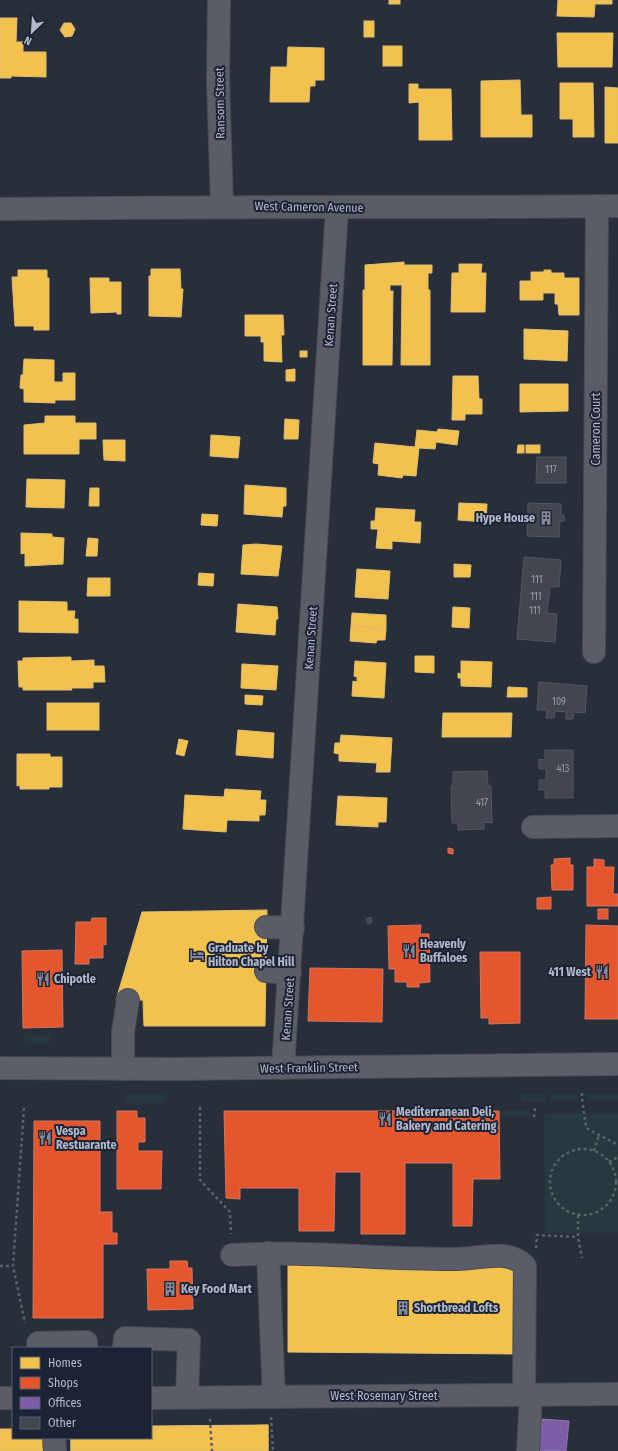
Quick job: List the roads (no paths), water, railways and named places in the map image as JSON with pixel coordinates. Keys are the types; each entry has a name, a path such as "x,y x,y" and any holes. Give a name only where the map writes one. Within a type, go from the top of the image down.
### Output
{"main road":[{"name":"West Franklin Street","path":"0,1068 283,1068 618,1064"}],"street":[{"name":"Ransom Street","path":"219,0 218,80 222,206"},
{"name":"West Cameron Avenue","path":"0,209 222,206 337,208 608,206"},
{"name":"Cameron Court","path":"594,652 608,206"},
{"name":"Kenan Street","path":"283,1068 293,934 337,208"},
{"path":"533,826 618,826"},
{"path":"266,933 293,934"},
{"path":"266,971 290,973"},
{"path":"123,1069 124,1032 128,1000"},
{"path":"268,1252 272,1397"},
{"path":"232,1254 268,1252 459,1259 495,1256 519,1260 525,1266 528,1451"},
{"path":"124,1347 125,1338 189,1340 187,1397"},
{"path":"38,1343 86,1342 86,1347"},
{"name":"West Rosemary Street","path":"152,1398 618,1394"},
{"path":"0,1398 12,1398"},
{"path":"54,1439 55,1451"}],"place":[{"name":"Hype House","path":"546,518"},
{"name":"Heavenly Buffaloes","path":"409,951"},
{"name":"Graduate by Hilton Chapel Hill","path":"197,955"},
{"name":"411 West","path":"602,972"},
{"name":"Chipotle","path":"43,979"},
{"name":"Mediterranean Deli, Bakery and Catering","path":"385,1119"},
{"name":"Vespa Restuarante","path":"45,1138"},
{"name":"Key Food Mart","path":"170,1289"},
{"name":"Shortbread Lofts","path":"403,1308"}]}
